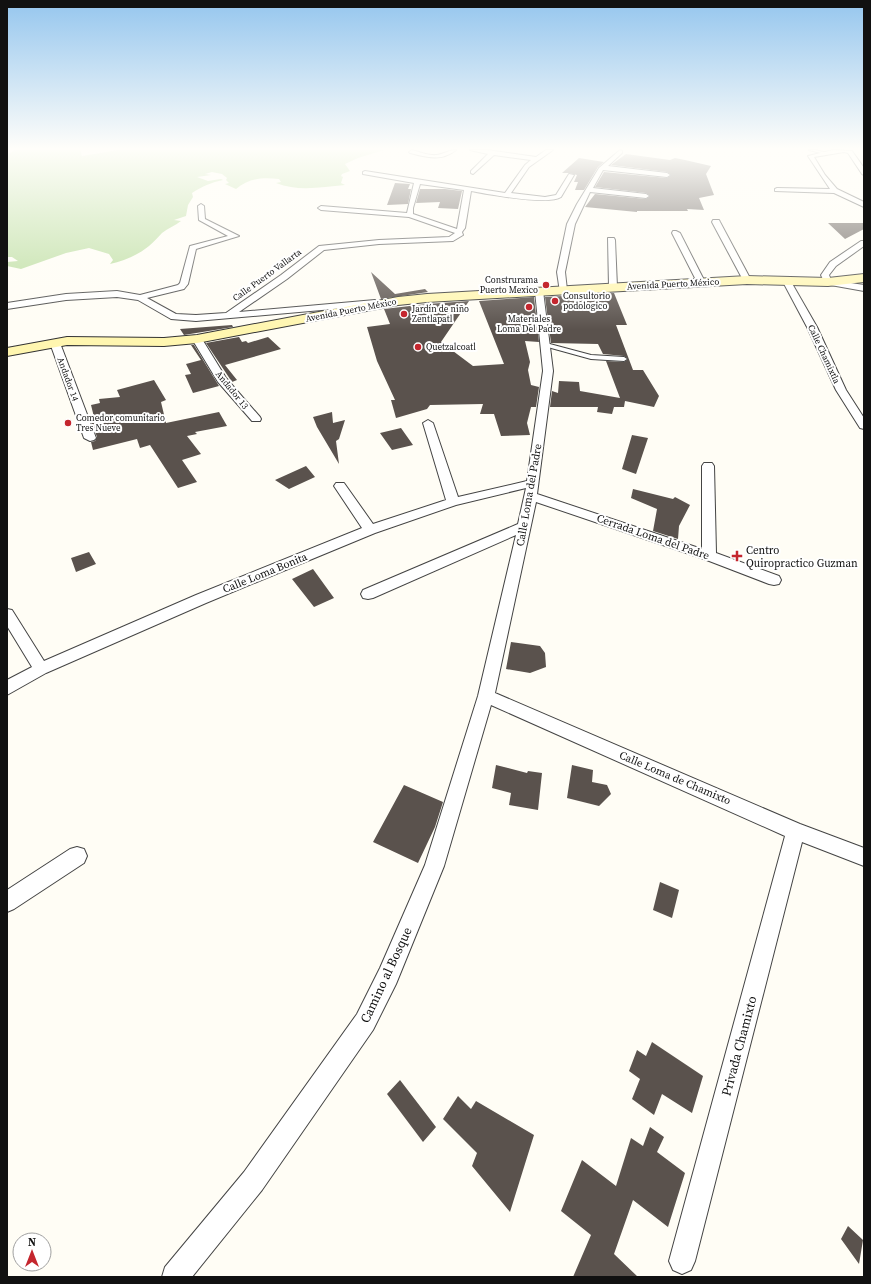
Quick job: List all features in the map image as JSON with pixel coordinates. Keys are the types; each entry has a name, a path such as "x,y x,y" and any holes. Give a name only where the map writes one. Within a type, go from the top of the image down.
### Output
{"main road":[{"name":"Avenida Puerto México","path":"7,352 55,343 83,341 164,342 197,339 398,301 475,294 747,280 828,282 864,278"}],"street":[{"path":"140,298 181,287 184,284 193,248 235,236 202,220 201,210"},
{"path":"345,210 410,215 458,232 461,228 464,210"},
{"path":"410,210 410,215"},
{"path":"563,290 561,272 571,224 577,210"},
{"path":"716,222 747,280"},
{"name":"Calle Puerto Vallarta","path":"227,317 322,248 379,242 445,240 459,235 458,232"},
{"path":"676,233 701,282"},
{"path":"611,240 613,287"},
{"path":"864,243 833,264 826,275 828,282 864,288"},
{"name":"Calle Chamixtla","path":"786,280 812,326 841,390 864,426"},
{"name":"Calle Loma del Padre","path":"486,696 532,490 548,372 539,291"},
{"path":"7,306 101,294 127,294 140,298 174,317 196,318 227,317 398,301"},
{"name":"Andador 13","path":"197,339 222,380 256,419"},
{"name":"Andador 14","path":"55,343 90,438"},
{"path":"428,423 453,502"},
{"path":"708,466 709,556"},
{"path":"340,486 370,530"},
{"name":"Calle Loma Bonita","path":"7,688 41,669 200,599 370,530 453,502 532,490"},
{"name":"Cerrada Loma del Padre","path":"532,490 774,580"},
{"path":"368,594 525,526"},
{"path":"7,614 41,669"},
{"name":"Calle Loma de Chamixto","path":"486,696 796,831 864,857"},
{"name":"Camino al Bosque","path":"175,1277 253,1181 365,1022 388,976 434,866 486,696"},
{"name":"Privada Chamixto","path":"682,1261 796,831"},
{"path":"7,902 77,856"}],"lane":[{"path":"546,345 591,356 624,359"}],"green space":[{"path":"7,210 187,210 186,216 174,220 181,221 164,231 145,249 136,255 110,264 113,260 109,254 89,248 66,253 21,269 7,266 7,262 18,261 12,257 7,257"}],"building":[{"path":"615,210 688,211 637,211"},
{"path":"828,223 864,223 864,229 845,239"},
{"path":"371,272 395,294 425,289 428,292 381,299"},
{"path":"614,293 627,325 616,325 633,370 643,370 659,396 654,407 625,401 624,407 614,407 612,414 597,412 598,407 550,407 552,391 558,393 559,381 579,382 580,391 620,398 606,361 624,362 628,359 624,356 603,354 598,344 551,343 545,297"},
{"path":"534,297 539,342 525,341 530,362 528,370 531,385 539,387 536,407 531,407 527,423 530,435 501,436 494,414 480,414 483,404 430,405 427,409 396,418 391,400 395,400 377,361 367,327 390,324 384,309 469,301 441,342 473,366 504,364 479,301"},
{"path":"232,325 233,327 184,335 180,329"},
{"path":"239,337 242,342 246,341 248,343 268,337 281,349 225,365 237,380 232,382 206,343"},
{"path":"191,345 194,345 219,386 193,393 185,375 191,374 186,364 201,360"},
{"path":"154,380 166,400 161,402 166,423 219,412 227,426 195,432 197,434 187,436 201,454 182,460 197,482 178,488 150,445 140,448 137,439 93,450 91,442 95,441 97,437 90,418 94,417 91,405 100,403 99,399 120,397 117,390"},
{"path":"332,412 333,423 345,420 339,439 336,441 339,464 317,427 313,417"},
{"path":"401,428 413,445 392,450 380,433"},
{"path":"632,435 648,438 636,474 622,469"},
{"path":"306,466 315,477 289,489 275,480"},
{"path":"633,489 673,499 675,497 690,505 679,526 678,539 653,531 657,509 631,498"},
{"path":"89,552 96,564 76,572 71,558"},
{"path":"313,569 334,598 314,607 292,579"},
{"path":"511,642 540,646 545,653 546,667 530,673 506,669"},
{"path":"496,765 527,773 528,771 542,773 538,810 509,805 511,793 492,788"},
{"path":"572,765 593,770 592,782 607,785 611,794 599,806 567,798"},
{"path":"404,785 443,802 435,827 418,863 373,842"},
{"path":"660,882 679,890 672,918 653,910"},
{"path":"652,1042 703,1076 692,1113 662,1094 654,1115 632,1099 640,1079 629,1071 637,1050 646,1056"},
{"path":"400,1080 436,1127 423,1142 387,1094"},
{"path":"458,1096 471,1109 476,1101 534,1135 510,1212 472,1166 477,1153 443,1119"},
{"path":"650,1127 664,1137 657,1152 685,1173 668,1227 633,1200 614,1254 638,1277 573,1277 591,1235 561,1211 582,1160 616,1186 631,1138 643,1146"},
{"path":"848,1226 863,1240 859,1264 841,1239"}],"place":[{"name":"Construrama Puerto Mexico","path":"546,285"},
{"name":"Consultorio podologico","path":"555,301"},
{"name":"Materiales Loma Del Padre","path":"529,307"},
{"name":"Jardín de niño Zentlapatl","path":"404,314"},
{"name":"Quetzalcoatl","path":"418,347"},
{"name":"Comedor comunitario Tres Nueve","path":"68,423"},
{"name":"Centro Quiropractico Guzman","path":"737,556"}]}
